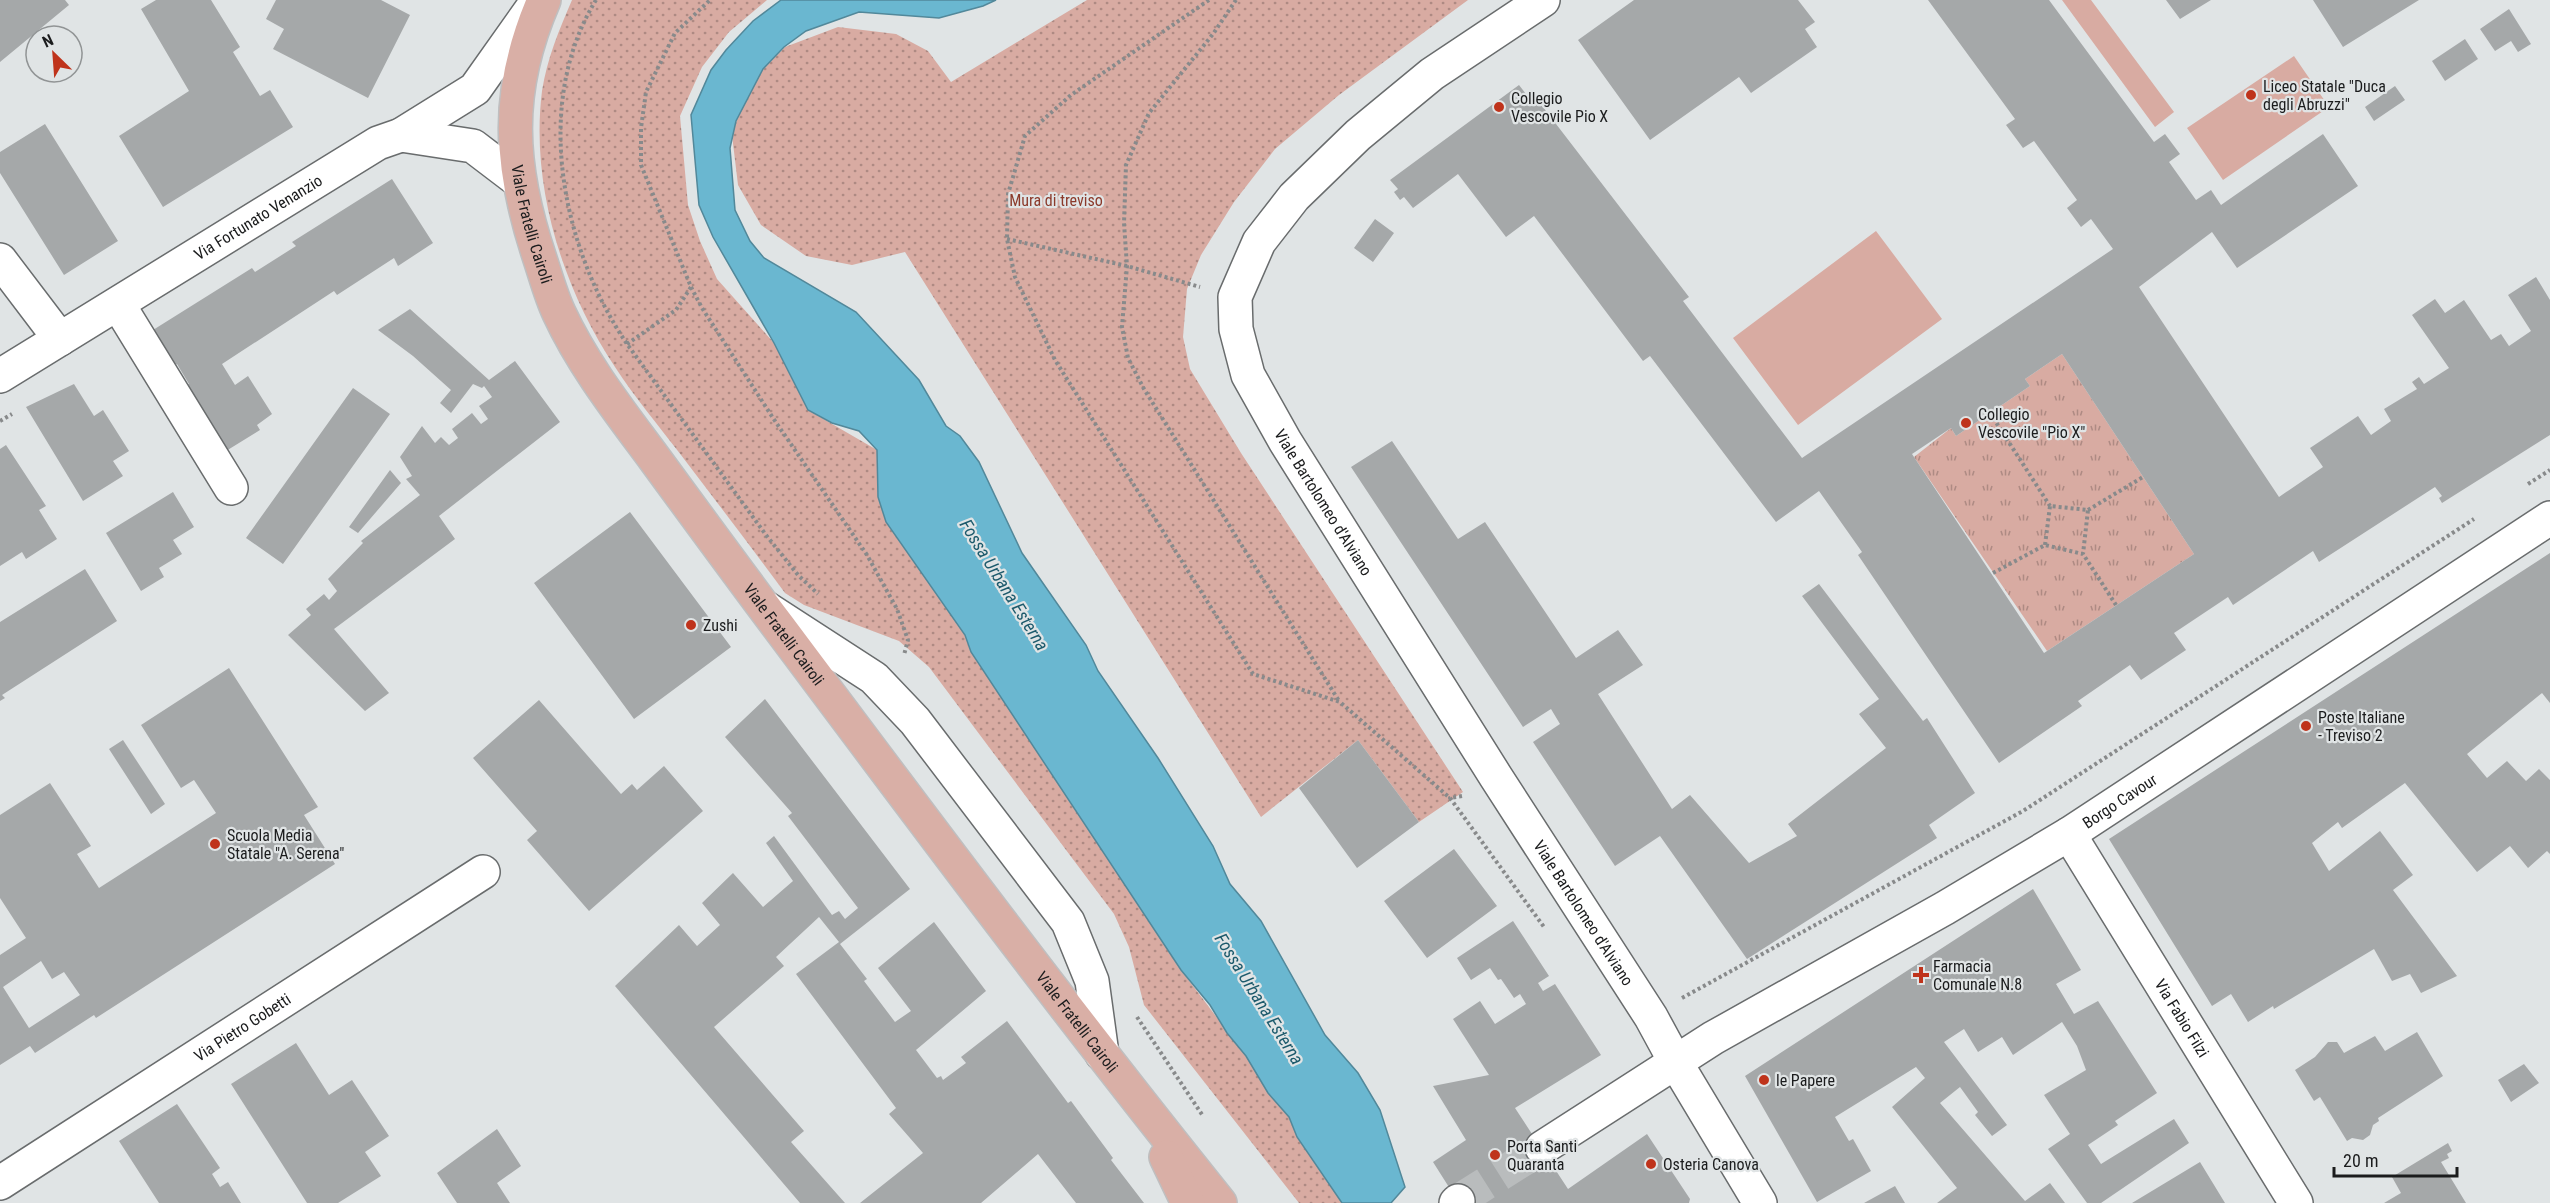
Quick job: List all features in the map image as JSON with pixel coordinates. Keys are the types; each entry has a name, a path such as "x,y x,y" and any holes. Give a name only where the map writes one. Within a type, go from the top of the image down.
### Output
{"main road":[{"name":"Viale Fratelli Cairoli","path":"544,0 524,64 514,109 519,181 524,210 558,312 582,355 628,423 764,608 1038,972 1220,1203"},
{"path":"1138,1101 1188,1203"}],"street":[{"name":"Via Fortunato Venanzio","path":"0,376 378,143 400,135 475,89 538,0"},
{"name":"Viale Bartolomeo d'Alviano","path":"1543,0 1432,75 1358,135 1294,197 1259,242 1235,297 1236,329 1248,375 1286,441 1496,777 1651,1017 1760,1203"},
{"path":"400,135 473,146 519,181"},
{"path":"0,260 60,339"},
{"path":"118,304 231,488"},
{"name":"Borgo Cavour","path":"1542,1148 1713,1038 1945,908 2068,834 2550,518"},
{"path":"764,608 874,678 915,721 1054,903 1068,922 1092,981 1102,1053"},
{"name":"Via Fabio Filzi","path":"2068,834 2296,1203"},
{"name":"Via Pietro Gobetti","path":"0,1182 483,872"}],"path":[{"path":"596,0 574,48 564,82 560,122 561,157 576,234 603,301 627,344 766,535 798,575 822,598"},
{"path":"710,0 675,33 646,92 641,128 641,165 702,308 773,418 867,555 897,609 908,640 904,655"},
{"path":"1209,0 1071,95 1025,136 1008,194 1007,239 1015,277 1055,360 1253,674 1340,702"},
{"path":"1236,0 1149,113 1126,165 1124,223 1127,266 1122,327 1128,358 1144,389 1340,702 1450,798"},
{"path":"1007,239 1127,266 1235,297"},
{"path":"627,344 676,310 691,286"},
{"path":"1990,413 2050,506 2045,545"},
{"path":"2520,489 2550,470"},
{"path":"2050,506 2088,510 2143,477"},
{"path":"2088,510 2083,554 2116,606"},
{"path":"1651,1017 2023,811 2480,515"},
{"path":"1993,573 2045,545 2083,554"},
{"path":"896,648 912,663"},
{"path":"1130,1007 1208,1124"}],"green space":[{"path":"572,0 767,0 729,32 702,67 680,116 688,205 700,241 717,279 774,343 808,410 877,450 878,497 886,522 965,635 971,652 1181,970 1246,1056 1268,1093 1289,1117 1297,1137 1342,1203 1299,1203 1144,1005 1129,947 1114,914 929,667 899,641 804,605 785,593 615,367 596,337 566,270 554,235 541,163 540,127 544,79 554,45"},
{"name":"Mura di treviso","path":"1087,0 1468,0 1339,95 1275,149 1234,202 1201,255 1187,289 1183,337 1190,369 1241,453 1463,792 1419,822 1358,740 1261,817 905,252 852,265 806,256 761,225 738,185 732,135 748,85 785,47 838,27 896,34 928,51 951,82"},
{"path":"2062,0 2091,0 2174,112 2155,127"},
{"path":"2294,56 2329,107 2223,180 2187,128"},
{"path":"1876,231 1942,319 1798,425 1733,338"},
{"path":"2062,354 2194,554 2047,651 1914,457 1951,428 1956,436 2030,386 2025,379"}],"water":[{"name":"Fossa Urbana Esterna","path":"781,0 996,0 983,6 939,18 859,12 806,31 784,47 763,69 736,121 730,148 735,210 750,241 764,258 856,312 919,380 946,426 960,436 979,462 1022,553 1086,645 1098,671 1158,758 1213,846 1230,884 1261,921 1325,1035 1358,1073 1380,1110 1405,1187 1391,1203 1342,1203 1297,1137 1289,1117 1268,1093 1246,1056 1227,1033 1210,1005 1181,970 971,652 965,635 886,522 878,497 877,450 859,431 832,423 808,410 774,343 713,237 699,205 691,115 711,70 726,50 753,21"}],"building":[{"path":"0,0 65,0 69,5 46,24 24,24 24,42 0,62"},
{"path":"156,0 211,0 240,47 233,52 260,96 270,90 293,127 163,207 119,136 189,91 141,9"},
{"path":"276,0 381,0 410,15 368,98 273,49 284,29 266,19"},
{"path":"1634,0 1798,0 1815,22 1805,29 1817,47 1751,93 1739,77 1650,140 1578,40"},
{"path":"1928,0 2049,0 2154,142 2165,134 2180,154 2169,162 2196,200 2211,190 2221,205 2323,134 2358,186 2237,268 2212,232 2139,287 2279,497 2323,467 2310,448 2358,416 2371,435 2391,421 2384,409 2417,389 2412,382 2419,377 2424,384 2449,368 2412,315 2435,299 2445,313 2464,300 2491,340 2501,334 2509,346 2531,331 2508,295 2536,277 2550,300 2550,435 2442,503 2439,498 2442,496 2435,487 2319,562 2313,551 2233,605 2228,597 2174,633 2186,650 2141,680 2130,665 2078,701 2082,706 1999,763 1858,555 1862,552 1819,491 1776,522 1650,356 1643,361 1534,216 1506,237 1458,174 1413,208 1404,197 1400,200 1394,192 1398,189 1390,180 1519,85 1529,98 1533,94 1689,297 1683,301 1802,458 2113,249 2091,219 2081,227 2067,208 2077,200 2034,141 2023,148 2006,125 2015,119","holes":["2062,354 2194,554 2044,653 1912,454 1951,428 1956,436 2030,386 2025,379"]},
{"path":"2166,0 2211,0 2180,19"},
{"path":"2313,0 2419,0 2343,47"},
{"path":"2509,9 2531,44 2518,52 2511,41 2495,51 2480,29"},
{"path":"2465,39 2478,59 2445,81 2432,61"},
{"path":"2395,86 2405,100 2374,121 2365,107"},
{"path":"45,124 118,241 64,275 0,173 0,152"},
{"path":"392,179 433,243 398,266 394,258 337,295 334,291 222,364 235,385 248,376 272,414 257,425 260,430 226,451 177,364 174,366 153,330 252,268 255,272 296,246 292,242"},
{"path":"1375,219 1394,233 1373,262 1354,248"},
{"path":"410,309 489,380 515,361 560,422 439,516 455,539 334,629 389,693 365,711 288,635 311,615 306,609 324,594 329,600 337,591 328,579 363,543 361,541 420,495 406,479 412,476 400,457 422,426 435,443 441,437 449,445 458,438 452,429 472,413 481,424 488,419 479,406 492,397 484,386 482,388 473,384 451,413 440,403 451,390 413,356 378,330"},
{"path":"74,384 94,416 103,410 129,451 113,461 123,476 83,501 26,407"},
{"path":"353,388 390,414 283,564 246,538"},
{"path":"1392,441 1458,539 1485,522 1576,658 1618,630 1643,665 1598,694 1672,809 1690,795 1749,863 1797,836 1788,824 1886,748 1859,714 1879,699 1802,596 1819,584 1923,721 1927,718 1975,793 1929,825 1937,838 1747,959 1660,836 1615,866 1533,742 1560,724 1551,709 1523,727 1351,467"},
{"path":"6,445 46,506 39,510 57,539 26,559 22,552 0,566 0,449"},
{"path":"390,470 401,483 358,533 349,527"},
{"path":"173,492 194,527 173,540 182,554 159,568 164,577 141,591 106,533"},
{"path":"630,512 731,647 634,719 534,583"},
{"path":"2550,553 2550,703 2542,693 2467,754 2487,778 2507,761 2526,781 2539,769 2550,780 2550,854 2547,851 2528,868 2510,846 2477,872 2405,783 2342,828 2338,822 2312,843 2329,871 2380,831 2413,875 2393,890 2457,976 2421,993 2410,974 2392,981 2374,949 2248,1022 2231,994 2212,1006 2109,839"},
{"path":"85,569 117,621 2,695 5,698 0,701 0,622"},
{"path":"229,668 318,807 304,815 335,864 96,1018 94,1015 35,1053 30,1046 0,1065 0,955 26,938 0,898 0,815 50,783 91,846 77,854 99,888 216,813 194,780 181,788 141,725","holes":["41,961 52,979 64,972 80,995 29,1028 3,987"]},
{"path":"765,699 910,889 840,944 867,979 864,981 895,1022 911,1011 878,968 934,922 986,991 916,1050 937,1078 941,1076 943,1080 966,1063 961,1057 1007,1021 1068,1103 1071,1101 1113,1158 1111,1160 1144,1203 1076,1203 1038,1154 981,1203 860,1203 923,1153 889,1114 896,1108 796,974 839,942 819,917 776,957 784,966 714,1027 804,1131 791,1142 845,1203 800,1203 615,986 679,925 697,946 720,925 702,903 733,873 763,907 793,881 766,843 774,836 832,915 839,911 845,919 858,908 788,816 792,813 725,737"},
{"path":"539,700 621,794 632,784 637,790 664,766 703,811 589,911 527,840 537,831 473,758"},
{"path":"123,740 165,804 151,814 109,749"},
{"path":"1358,740 1419,822 1357,868 1299,788"},
{"path":"1454,849 1497,906 1427,958 1384,901"},
{"path":"2033,889 2081,970 2056,984 2074,1014 2098,1001 2157,1093 2115,1121 2118,1125 2088,1145 2101,1164 2174,1119 2189,1143 2101,1203 2087,1203 2048,1149 2070,1134 2044,1095 2086,1070 2077,1046 2062,1022 2013,1055 2002,1037 1978,1052 1964,1029 1944,1042 2007,1125 1992,1136 1975,1115 1978,1112 1960,1087 1940,1103 2025,1201 2050,1183 2065,1203 1937,1203 1957,1188 1892,1107 1925,1078 1916,1067 1835,1117 1849,1141 1853,1139 1871,1171 1817,1202 1745,1076"},
{"path":"1513,921 1549,976 1538,983 1543,991 1555,984 1601,1055 1515,1108 1568,1189 1647,1134 1690,1199 1689,1203 1459,1203 1433,1162 1466,1140 1433,1086 1489,1075 1453,1019 1480,1001 1495,1024 1526,1004 1520,994 1514,998 1490,968 1471,980 1457,958"},
{"path":"2417,1032 2443,1076 2378,1118 2379,1121 2373,1125 2370,1135 2363,1140 2352,1138 2347,1141 2320,1097 2314,1101 2295,1070 2315,1057 2328,1042 2337,1042 2344,1053 2375,1036 2385,1051"},
{"path":"296,1043 329,1095 352,1080 389,1136 365,1152 381,1176 338,1203 307,1203 231,1084"},
{"path":"2524,1064 2539,1083 2511,1102 2498,1080"},
{"path":"177,1104 220,1168 212,1174 220,1187 228,1182 241,1203 159,1203 119,1141"},
{"path":"497,1129 521,1166 497,1183 510,1203 457,1203 437,1173"},
{"path":"2448,1143 2452,1151 2447,1154 2449,1158 2441,1162 2466,1203 2384,1203 2401,1193 2392,1177"},
{"path":"2200,1162 2225,1203 2132,1203"},
{"path":"1895,1186 1905,1203 1864,1203"}],"tunnel":[{"path":"1458,1201 1542,1148"}],"place":[{"name":"Liceo Statale \"Duca degli Abruzzi\"","path":"2251,95"},
{"name":"Collegio Vescovile Pio X","path":"1499,107"},
{"name":"Collegio Vescovile \"Pio X\"","path":"1966,423"},
{"name":"Zushi","path":"691,625"},
{"name":"Poste Italiane - Treviso 2","path":"2306,726"},
{"name":"Scuola Media Statale \"A. Serena\"","path":"215,844"},
{"name":"Farmacia Comunale N.8","path":"1921,975"},
{"name":"le Papere","path":"1764,1080"},
{"name":"Porta Santi Quaranta","path":"1495,1155"},
{"name":"Osteria Canova","path":"1651,1164"}]}
